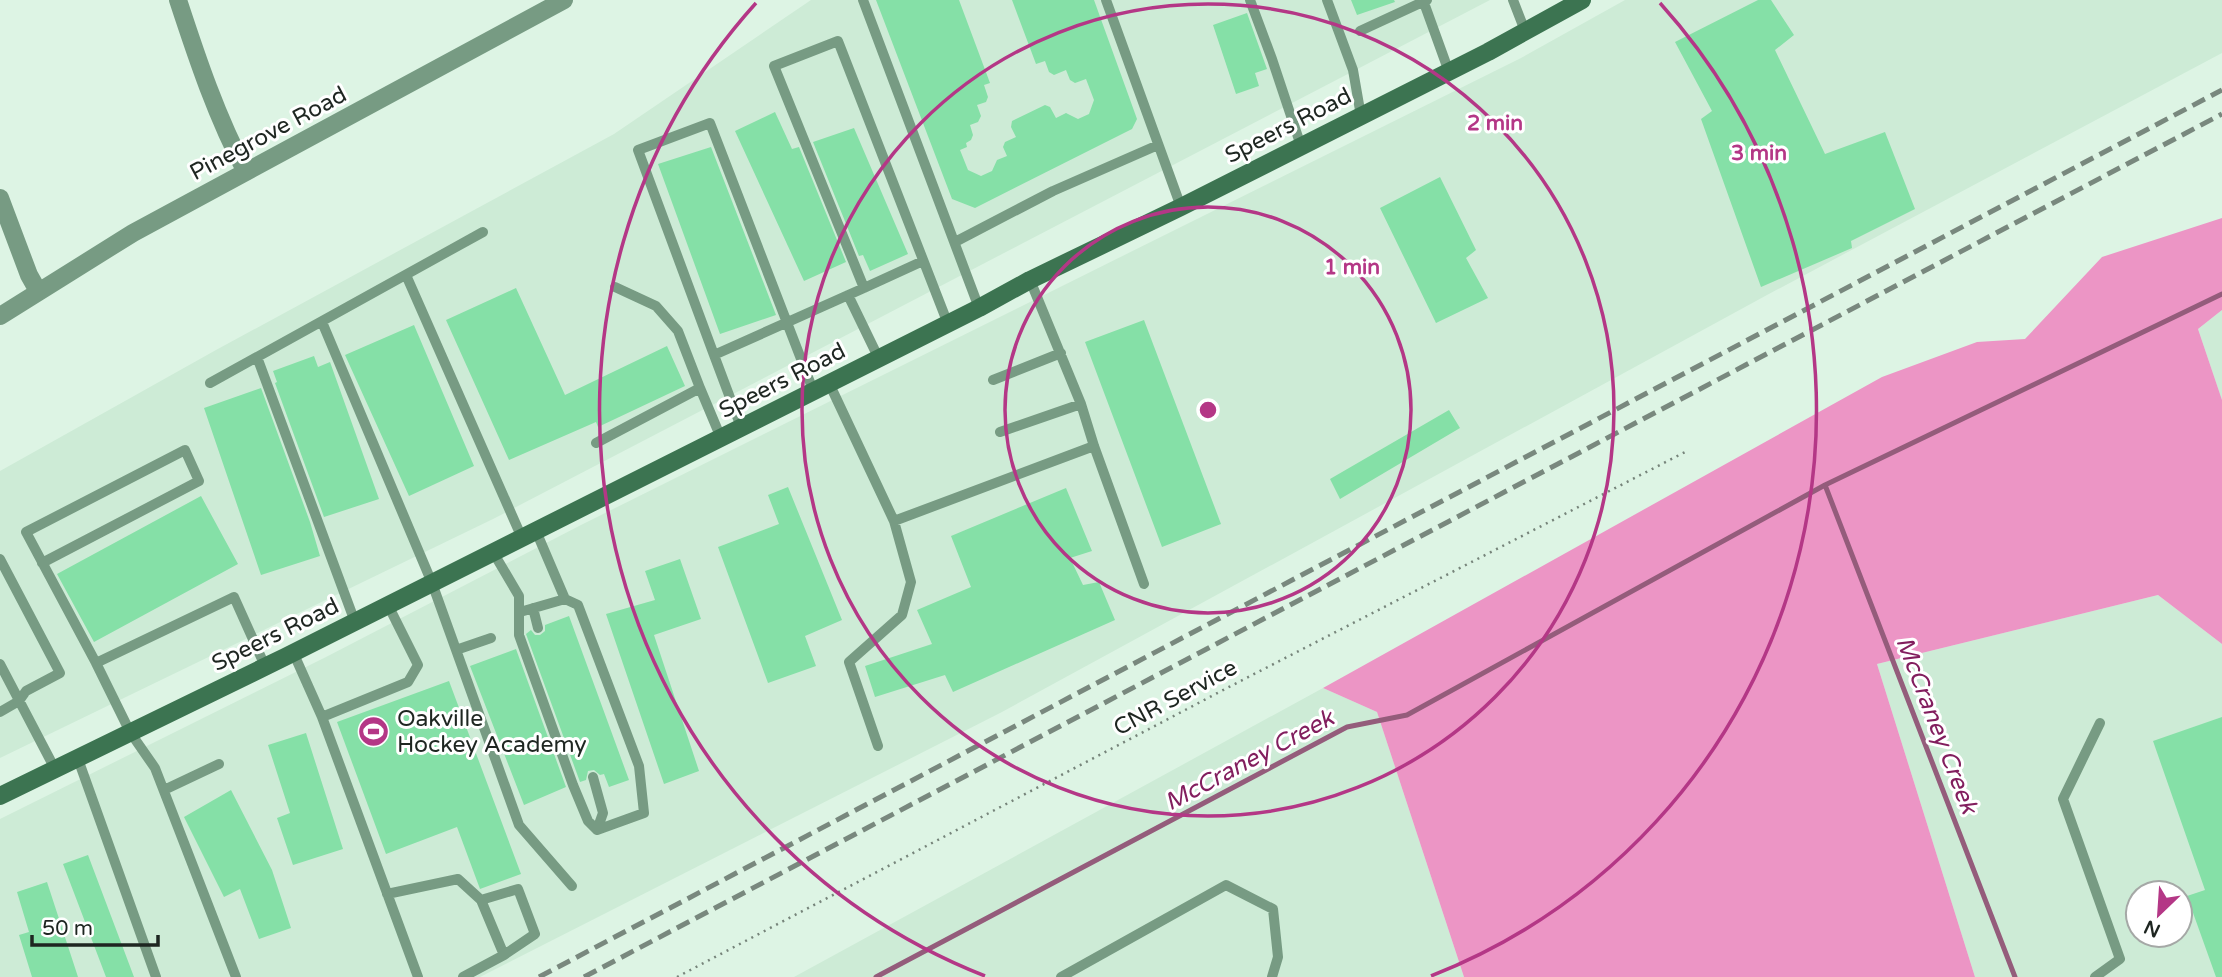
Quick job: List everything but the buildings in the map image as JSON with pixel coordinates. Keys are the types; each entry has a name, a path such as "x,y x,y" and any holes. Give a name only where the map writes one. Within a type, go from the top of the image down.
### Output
{"main road":[{"name":"Speers Road","path":"0,796 721,438 948,324 1030,279 1362,116 1582,0"}],"street":[{"path":"178,0 196,54 246,172"},
{"name":"Pinegrove Road","path":"0,316 133,233 553,3"},
{"path":"0,198 29,275 38,291"}],"lane":[{"path":"863,0 979,308"},
{"path":"1106,0 1181,207"},
{"path":"1250,0 1301,146"},
{"path":"1328,0 1353,70 1362,116"},
{"path":"1360,31 1425,0 1449,72"},
{"path":"1513,0 1525,31"},
{"path":"864,288 774,66 838,41 948,324"},
{"path":"741,427 638,150 710,123 787,323 894,521 911,582 902,615 849,662 878,746"},
{"path":"955,242 1053,191 1158,145"},
{"path":"211,383 483,232"},
{"path":"714,355 923,261"},
{"path":"406,275 529,534 565,598 578,605 639,766 643,813 597,830"},
{"path":"1030,279 1081,404 1144,584"},
{"path":"615,287 656,306 678,331 721,438"},
{"path":"848,295 878,359"},
{"path":"322,322 432,583 519,825 572,886"},
{"path":"993,380 1061,353"},
{"path":"257,357 355,621"},
{"path":"596,443 700,388"},
{"path":"1000,432 1081,404"},
{"path":"894,521 1094,446"},
{"path":"42,563 199,481 185,450 26,532 42,563 96,663 130,732 155,768 236,977"},
{"path":"493,552 519,596 519,635 573,785 588,821 597,830"},
{"path":"0,559 60,673 26,691 19,701 0,712"},
{"path":"96,663 234,597 265,666"},
{"path":"520,612 565,598"},
{"path":"322,717 408,682 418,665 388,605"},
{"path":"533,608 538,628"},
{"path":"456,650 491,638"},
{"path":"293,652 322,717 418,977"},
{"path":"0,664 5,683 19,701 55,769"},
{"path":"2095,977 2120,959 2063,799 2100,723"},
{"path":"78,759 156,977"},
{"path":"163,790 219,764"},
{"path":"593,777 603,813 597,830"},
{"path":"387,894 458,879 481,900 504,956"},
{"path":"1062,977 1226,885 1273,909 1278,957 1272,977"},
{"path":"463,977 504,956 536,933 518,889 481,900"}],"path":[{"name":"CNR Service","path":"677,977 1227,688 1689,450"}],"shaded area":[{"path":"811,0 1490,0 493,519 0,758 0,471 216,350 614,134"},
{"path":"1625,0 2222,0 2222,53 1767,295 1002,712 480,977 0,977 0,819 326,657 581,525 1521,58"},
{"path":"2222,218 2222,310 2198,329 2222,400 2222,644 2158,595 1877,664 1975,977 1464,977 1377,712 1323,688 1882,377 1977,342 2025,339 2102,257"},
{"path":"2222,310 2222,400 2198,329"},
{"path":"2158,595 2222,644 2222,977 1975,977 1877,664"},
{"path":"1323,688 1377,712 1464,977 794,977"}],"waterway":[{"name":"McCraney Creek","path":"2015,977 1825,485 2222,294"},
{"name":"McCraney Creek","path":"876,977 1347,727 1407,715 1825,485"}],"railway":[{"path":"539,977 2222,90"},
{"path":"584,977 2222,114"}],"place":[{"name":"Oakville Hockey Academy","path":"374,731"}]}
